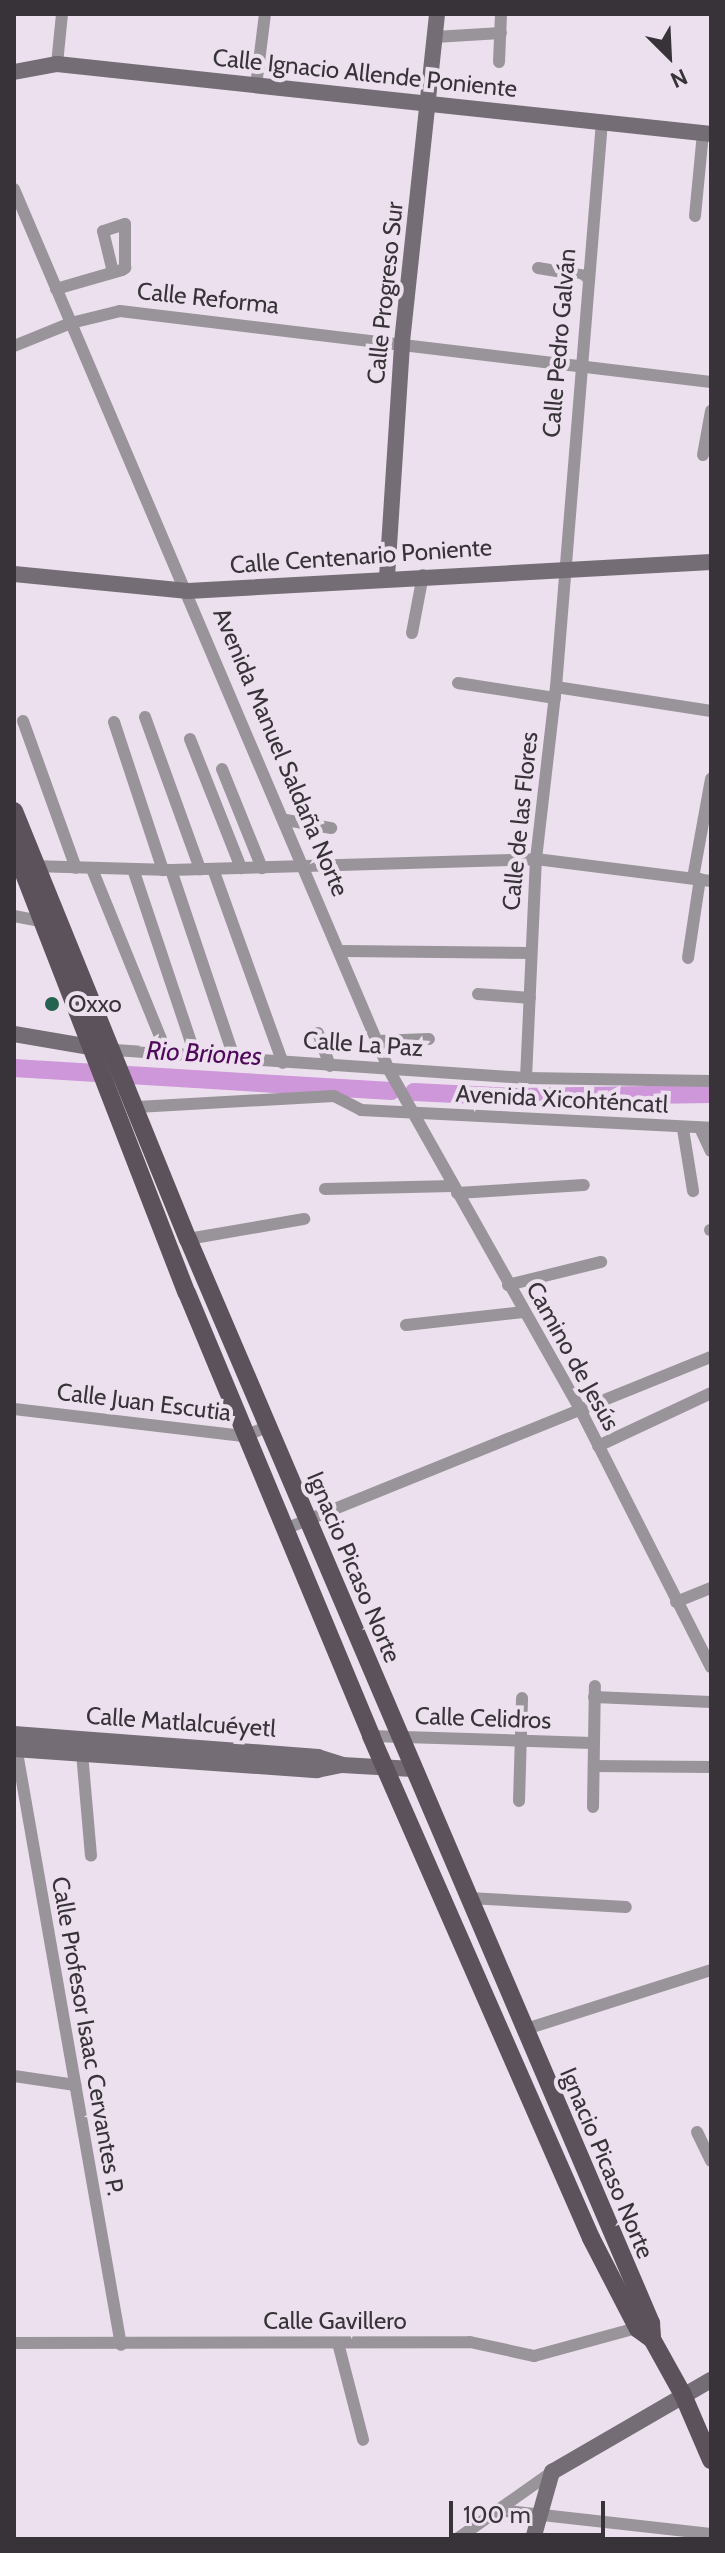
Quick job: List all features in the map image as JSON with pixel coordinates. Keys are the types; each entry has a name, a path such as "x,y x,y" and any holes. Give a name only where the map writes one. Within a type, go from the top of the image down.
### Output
{"main road":[{"name":"Ignacio Picaso Norte","path":"14,811 21,860 44,922 245,1436 371,1736 591,2238 683,2395 711,2460"},
{"name":"Ignacio Picaso Norte","path":"21,860 115,1050 188,1239 469,1898 647,2330"}],"street":[{"path":"57,64 62,14"},
{"path":"256,86 265,14"},
{"name":"Calle Progreso Sur","path":"387,577 402,342 437,14"},
{"path":"499,62 501,14"},
{"path":"435,37 501,33"},
{"name":"Calle Ignacio Allende Poniente","path":"14,72 57,64 707,134"},
{"name":"Calle Pedro Galván","path":"564,568 578,366 602,121"},
{"path":"695,216 707,134"},
{"name":"Avenida Manuel Saldaña Norte","path":"14,189 343,951 389,1070"},
{"path":"538,268 587,276"},
{"path":"56,289 113,272"},
{"name":"Calle Reforma","path":"14,346 71,323 120,311 402,342 711,382"},
{"path":"703,455 711,411"},
{"name":"Calle Centenario Poniente","path":"14,574 188,591 423,575 711,562"},
{"name":"Calle de las Flores","path":"526,1078 536,859 556,692 564,568"},
{"path":"412,633 423,575"},
{"path":"458,683 711,711"},
{"path":"145,717 283,1063"},
{"path":"23,721 76,868"},
{"path":"114,722 235,1060"},
{"path":"190,739 241,868"},
{"path":"222,769 262,868"},
{"path":"688,958 701,879 711,779"},
{"path":"286,820 331,828"},
{"path":"21,860 76,868 167,870 536,859 701,879"},
{"path":"92,869 167,1054"},
{"path":"133,869 196,1057"},
{"path":"14,916 44,922"},
{"path":"343,951 530,953"},
{"path":"478,994 530,998"},
{"path":"318,1033 330,1066"},
{"name":"Calle La Paz","path":"14,1034 95,1048 235,1060 526,1078 711,1081"},
{"path":"378,1041 429,1039"},
{"name":"Camino de Jesús","path":"389,1070 410,1113 582,1413 711,1667"},
{"name":"Avenida Xicohténcatl","path":"135,1100 334,1096 361,1110 706,1129"},
{"path":"683,1129 693,1191"},
{"path":"706,1129 711,1151"},
{"path":"325,1189 584,1185"},
{"path":"188,1239 304,1219"},
{"path":"508,1285 601,1262"},
{"path":"406,1325 523,1312"},
{"path":"285,1529 582,1413 711,1357"},
{"path":"598,1446 711,1393"},
{"name":"Calle Juan Escutia","path":"14,1409 245,1436 268,1426"},
{"path":"676,1602 711,1588"},
{"path":"593,1807 595,1692 711,1702"},
{"path":"519,1801 522,1698"},
{"name":"Calle Celidros","path":"371,1736 592,1743"},
{"name":"Calle Matlalcuéyetl","path":"14,1741 82,1753 317,1770 342,1765"},
{"name":"Calle Matlalcuéyetl","path":"14,1741 318,1757 342,1765 413,1769"},
{"name":"Calle Profesor Isaac Cervantes P.","path":"14,1741 121,2345"},
{"path":"82,1753 91,1856"},
{"path":"594,1766 711,1767"},
{"path":"469,1898 626,1907"},
{"path":"523,2030 711,1970"},
{"path":"14,2076 75,2085"},
{"path":"697,2132 711,2161"},
{"name":"Calle Gavillero","path":"14,2343 470,2342 534,2356 647,2330"},
{"path":"338,2343 363,2440"},
{"path":"457,2539 552,2472 711,2380"},
{"path":"533,2539 552,2472"},
{"path":"498,2510 711,2534"}],"waterway":[{"name":"Rio Briones","path":"14,1068 391,1091"},
{"name":"Rio Briones","path":"414,1092 517,1097 711,1094"}],"place":[{"name":"Oxxo","path":"52,1004"}]}
